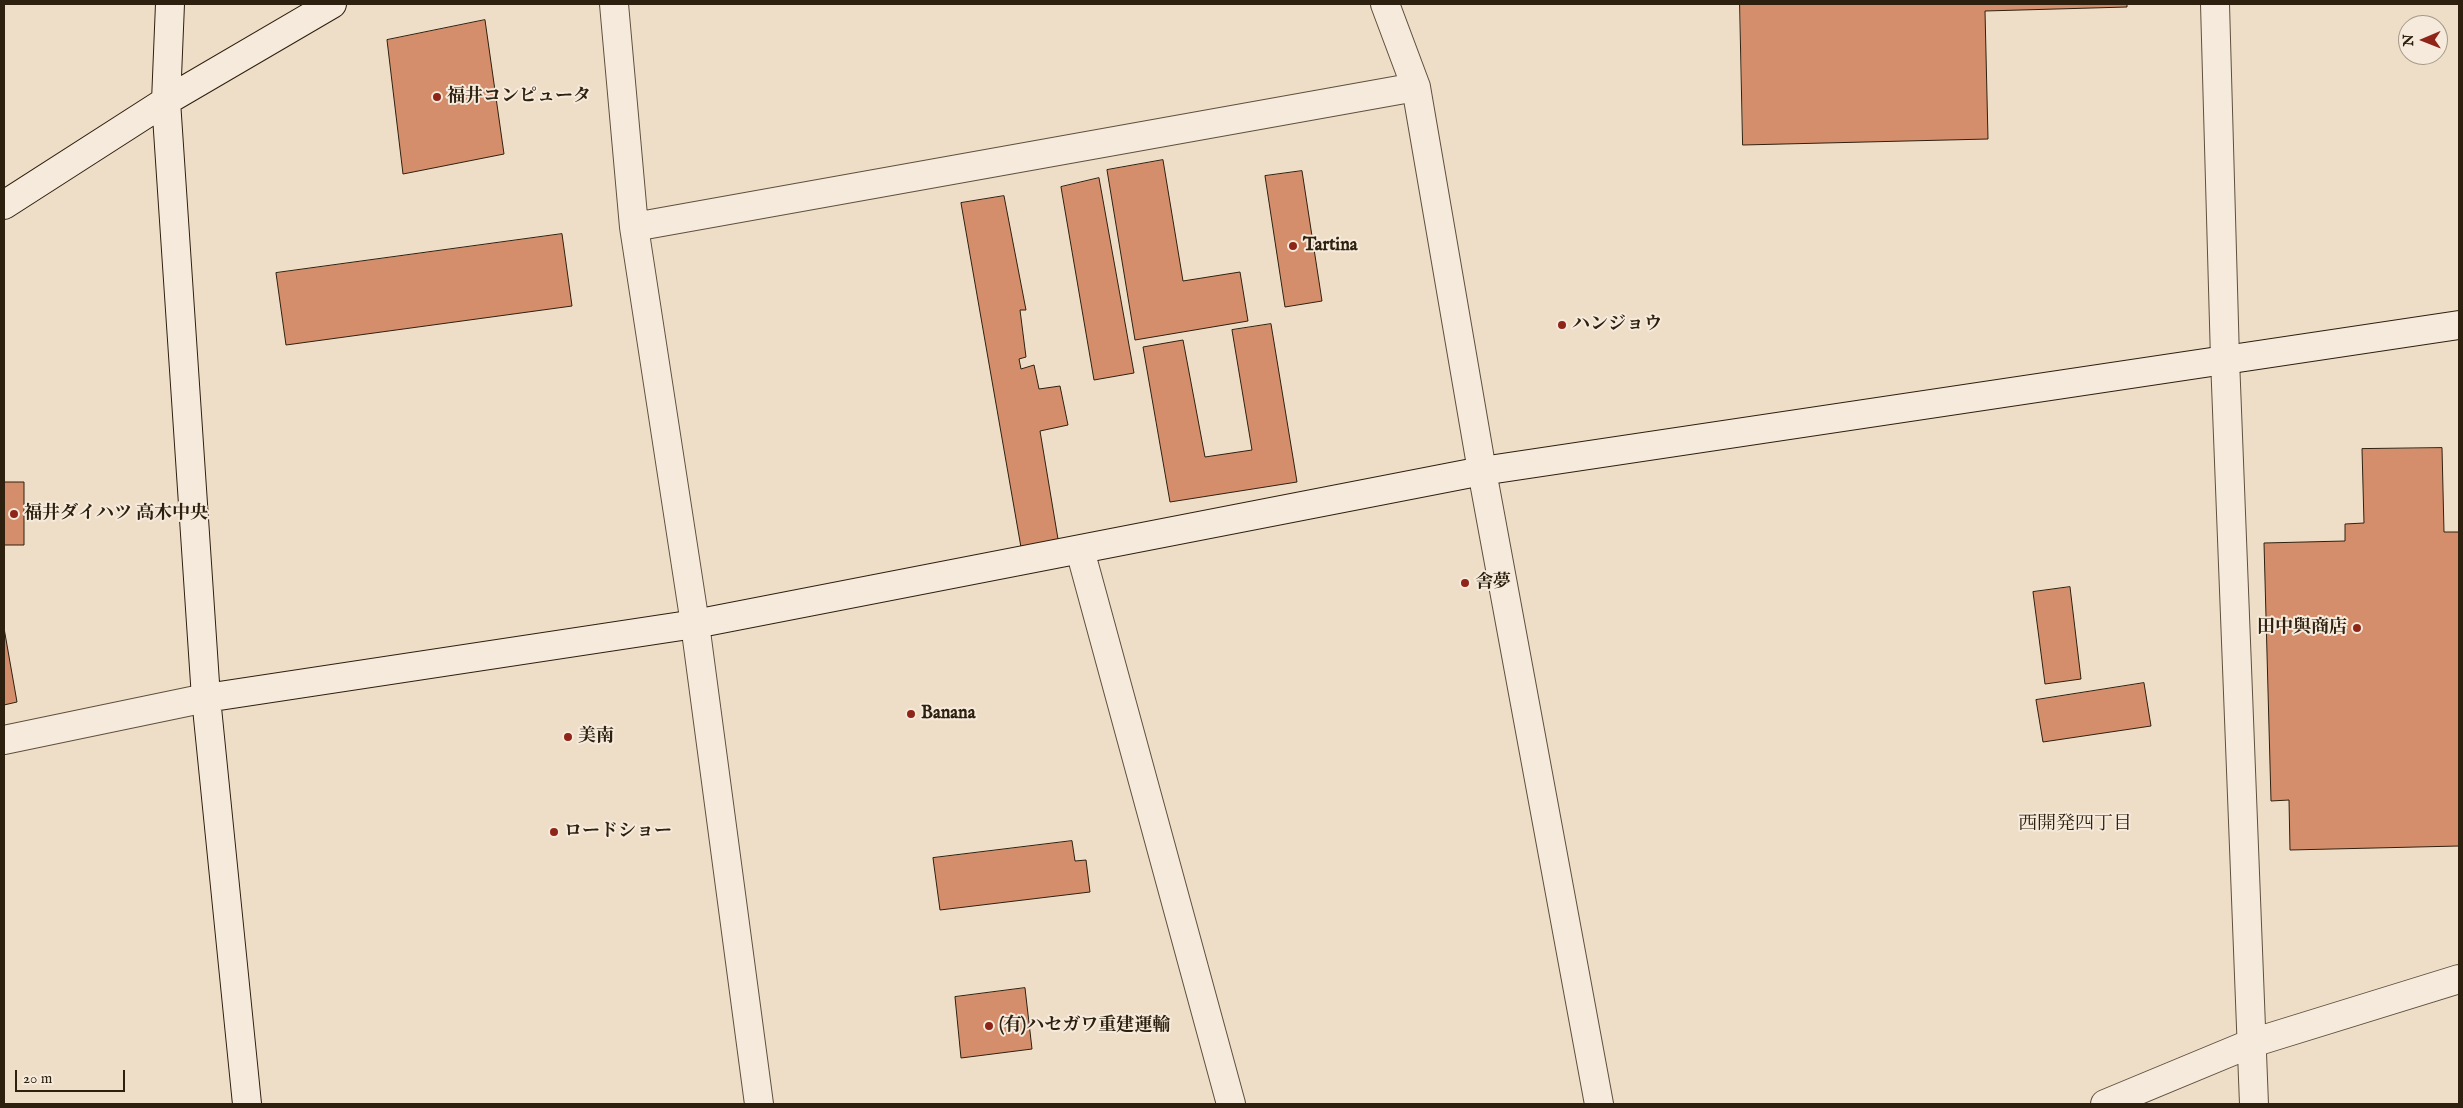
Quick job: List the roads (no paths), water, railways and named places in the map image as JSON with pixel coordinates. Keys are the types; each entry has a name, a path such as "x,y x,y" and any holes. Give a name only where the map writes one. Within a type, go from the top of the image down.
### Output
{"street":[{"path":"170,4 166,101 206,698 247,1104"},
{"path":"4,205 166,101 332,4"},
{"path":"614,4 634,227 696,624 758,1104"},
{"path":"1385,4 1416,87 1482,471 1599,1104"},
{"path":"2215,4 2225,358 2254,1104"},
{"path":"634,227 1416,87"},
{"path":"4,740 206,698 696,624 1482,471 2225,358 2459,325"},
{"path":"1080,550 1231,1104"},
{"path":"2105,1104 2252,1043 2459,980"}],"place":[{"name":"福井コンピュータ","path":"437,97"},
{"name":"Tartina","path":"1293,246"},
{"name":"ハンジョウ","path":"1562,325"},
{"name":"福井ダイハツ 高木中央","path":"14,514"},
{"name":"舎夢","path":"1465,583"},
{"name":"田中與商店","path":"2357,628"},
{"name":"Banana","path":"911,714"},
{"name":"美南","path":"568,737"},
{"name":"ロードショー","path":"554,832"},
{"name":"(有)ハセガワ重建運輸","path":"989,1026"}],"district":[{"name":"西開発四丁目","path":"2075,825"}]}
